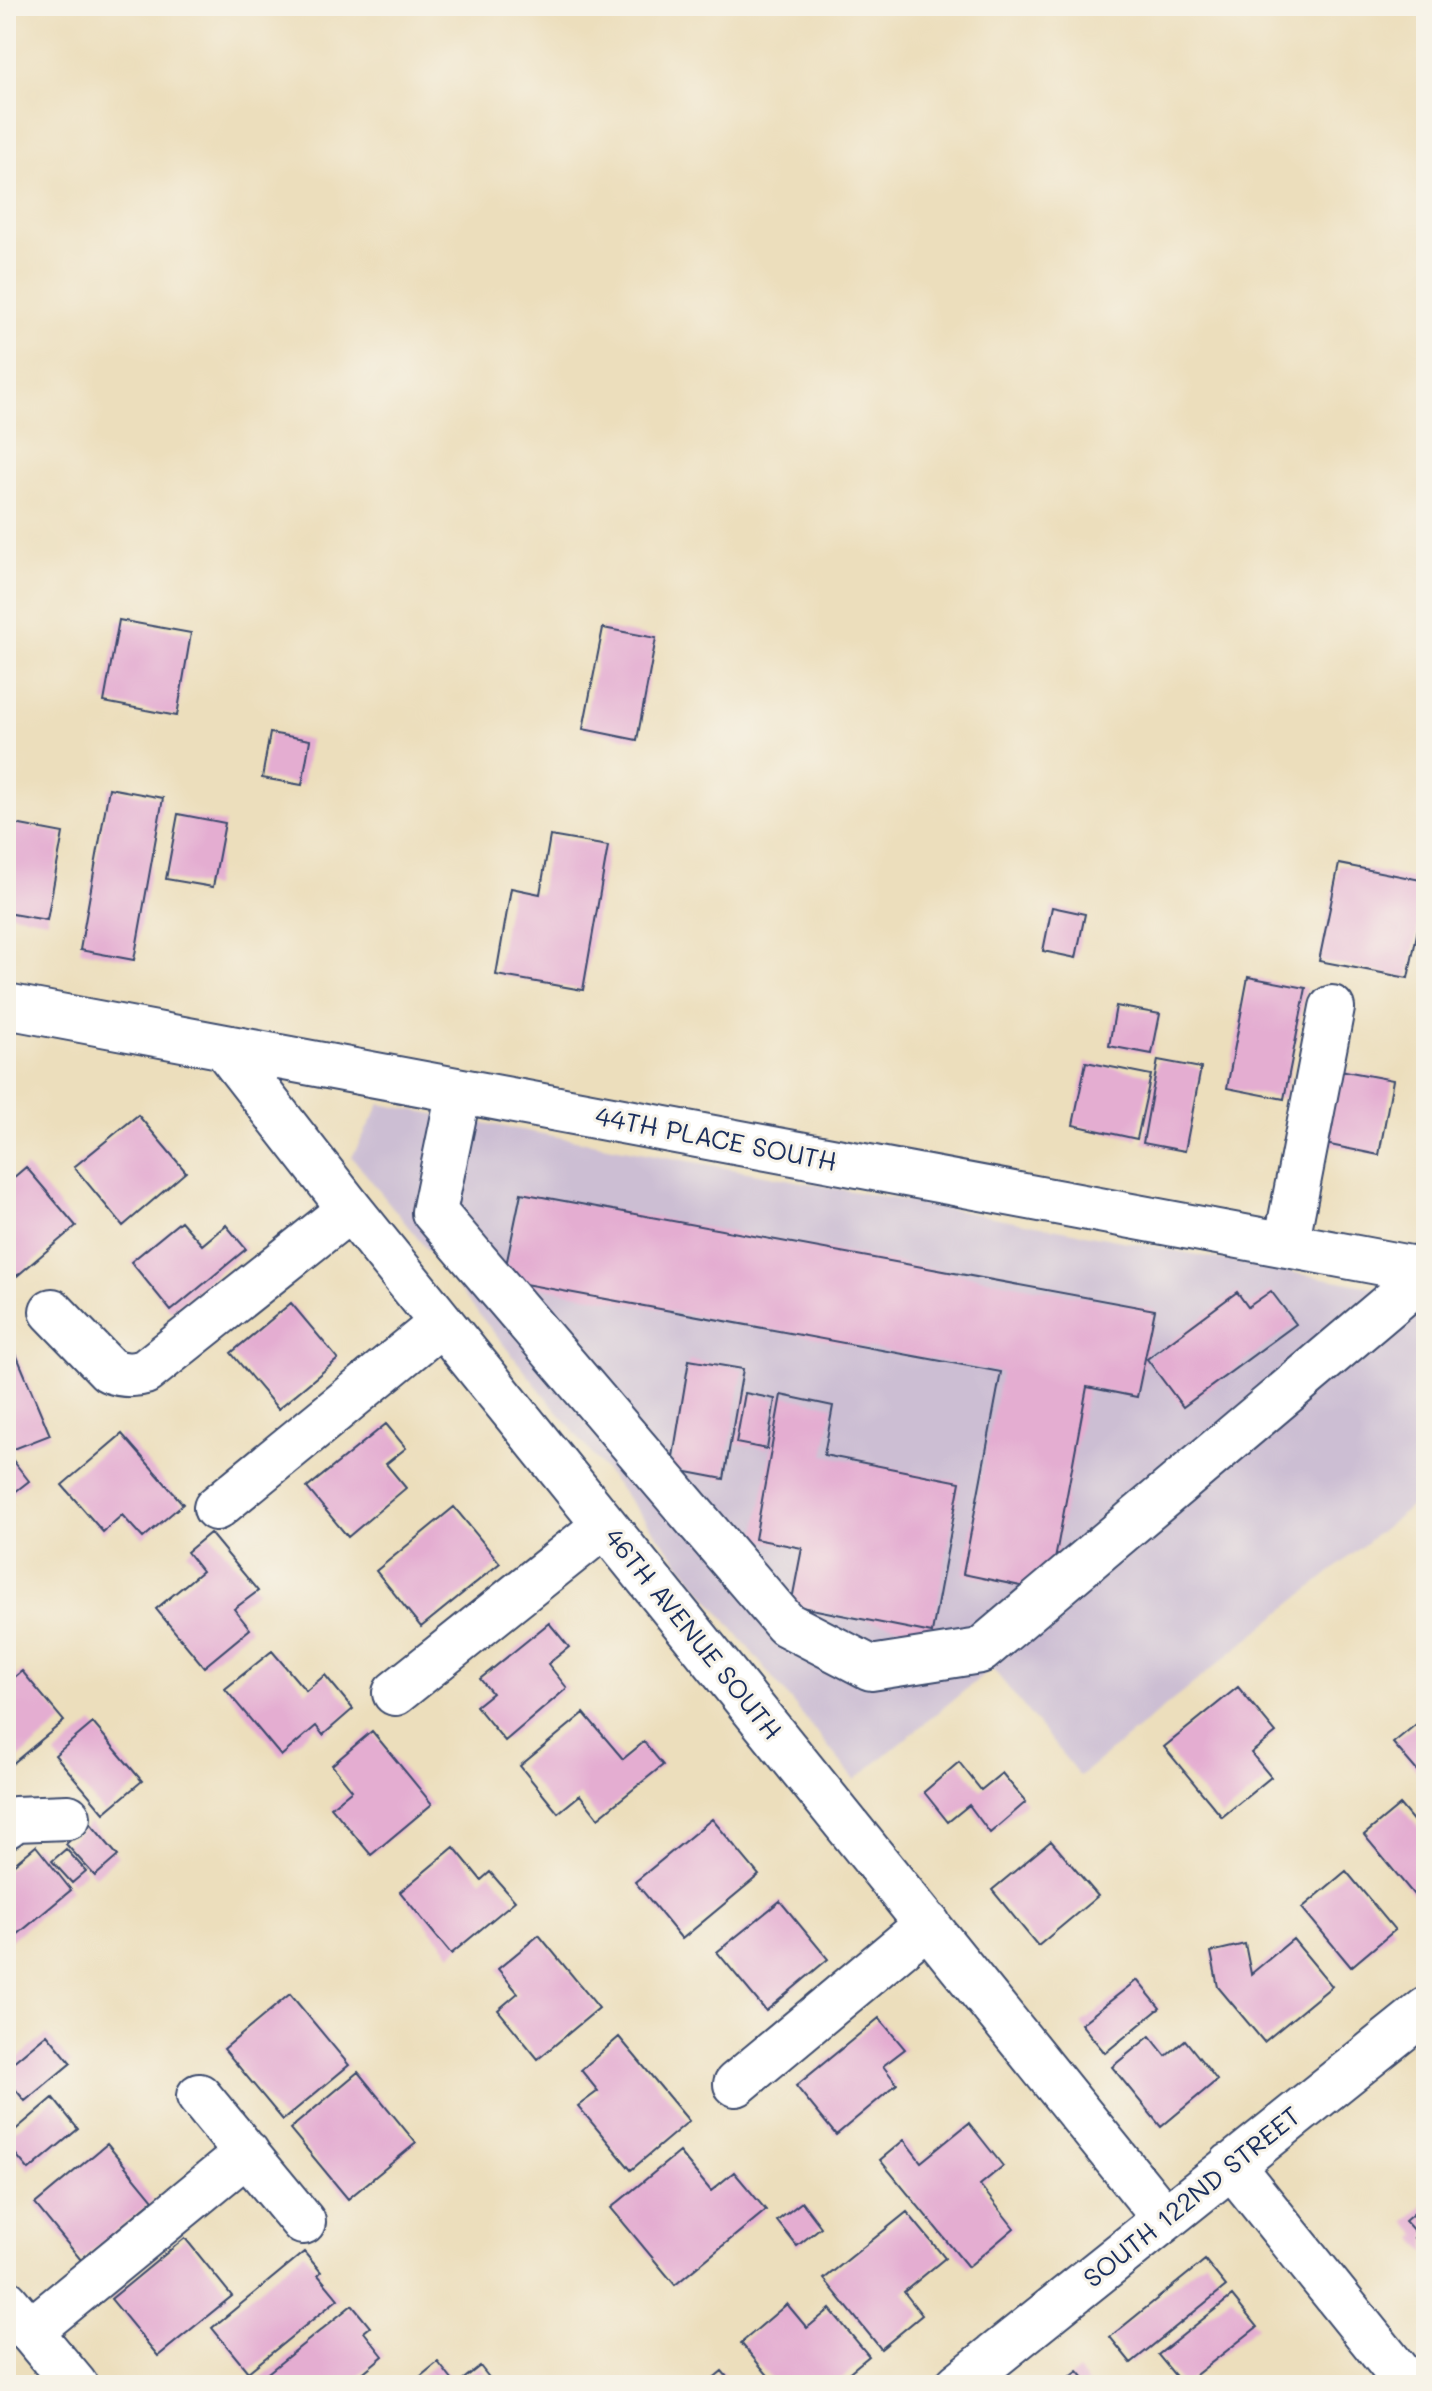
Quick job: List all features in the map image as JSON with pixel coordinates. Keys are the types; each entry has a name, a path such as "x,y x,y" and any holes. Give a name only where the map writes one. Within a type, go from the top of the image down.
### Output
{"street":[{"name":"44TH PLACE SOUTH","path":"6,1006 1426,1272"},
{"path":"1286,1245 1332,1008"},
{"name":"46TH AVENUE SOUTH","path":"224,1047 350,1209 1164,2218"},
{"path":"459,1091 434,1212 786,1624 871,1668 980,1651 1426,1272"},
{"path":"52,1311 109,1370 134,1375 145,1372 350,1209"},
{"path":"216,1508 442,1323"},
{"path":"395,1693 605,1525"},
{"path":"6,1826 15,1819 68,1817"},
{"path":"736,2084 928,1924"},
{"name":"SOUTH 122ND STREET","path":"958,2385 1426,2010"},
{"path":"199,2096 303,2222"},
{"path":"75,2385 18,2316 247,2153"},
{"path":"1231,2165 1408,2385"}],"shaded area":[{"path":"380,1104 1426,1297 1426,1494 1080,1776 992,1668 855,1780 352,1157"}],"building":[{"path":"119,620 191,633 177,716 104,702"},
{"path":"603,628 656,638 637,740 583,729"},
{"path":"270,733 310,740 302,785 262,778"},
{"path":"109,788 163,798 134,960 80,950"},
{"path":"178,814 225,823 213,887 166,879"},
{"path":"15,824 63,833 47,920 6,913 6,872"},
{"path":"550,836 608,846 583,990 496,975 511,888 540,894"},
{"path":"1339,864 1426,881 1408,978 1319,961"},
{"path":"1052,907 1085,914 1076,958 1043,951"},
{"path":"1248,977 1306,988 1284,1099 1227,1088"},
{"path":"1116,1006 1160,1014 1152,1054 1109,1046"},
{"path":"1158,1060 1201,1068 1185,1151 1143,1143"},
{"path":"1086,1062 1151,1075 1137,1139 1073,1125"},
{"path":"1340,1070 1393,1080 1379,1155 1325,1144"},
{"path":"138,1115 186,1172 123,1226 74,1167"},
{"path":"26,1167 76,1226 17,1276 6,1263 6,1184"},
{"path":"521,1193 1155,1310 1137,1397 1087,1387 1049,1592 963,1574 1001,1372 503,1280"},
{"path":"181,1221 202,1245 226,1225 246,1249 171,1311 131,1262"},
{"path":"1271,1291 1296,1324 1183,1407 1147,1359 1237,1292 1248,1307"},
{"path":"291,1303 338,1359 278,1409 231,1353"},
{"path":"16,1354 50,1435 14,1449 6,1431 6,1358"},
{"path":"689,1360 743,1369 724,1479 671,1469"},
{"path":"745,1393 775,1399 767,1449 736,1443"},
{"path":"781,1395 833,1406 824,1455 960,1482 932,1633 791,1605 802,1548 755,1539"},
{"path":"386,1424 406,1448 386,1464 406,1488 348,1537 307,1488"},
{"path":"122,1434 183,1504 143,1538 122,1515 103,1532 62,1485"},
{"path":"6,1455 29,1481 6,1499"},
{"path":"454,1507 500,1563 421,1627 376,1571"},
{"path":"210,1533 258,1591 234,1609 250,1629 204,1667 156,1609 202,1571 187,1552"},
{"path":"549,1623 569,1647 548,1664 567,1688 505,1741 476,1706 492,1693 480,1679"},
{"path":"272,1651 306,1691 325,1675 353,1709 323,1735 316,1726 281,1756 225,1689"},
{"path":"22,1671 64,1721 6,1769 6,1684"},
{"path":"1238,1687 1276,1733 1251,1753 1271,1777 1222,1817 1164,1747"},
{"path":"584,1713 623,1759 644,1742 663,1765 598,1818 580,1795 558,1813 520,1766"},
{"path":"1426,1716 1426,1777 1424,1779 1393,1743"},
{"path":"93,1723 142,1781 104,1813 55,1755"},
{"path":"372,1731 432,1804 371,1855 331,1807 352,1790 332,1765"},
{"path":"959,1762 981,1790 1002,1773 1026,1802 990,1833 969,1805 948,1822 924,1792"},
{"path":"1400,1805 1426,1836 1424,1907 1364,1835"},
{"path":"712,1819 759,1875 682,1939 635,1882"},
{"path":"90,1823 118,1856 95,1876 66,1844"},
{"path":"1051,1841 1098,1896 1038,1946 992,1890"},
{"path":"36,1846 71,1890 6,1944 6,1871"},
{"path":"454,1847 481,1880 490,1872 515,1901 451,1954 400,1892"},
{"path":"66,1849 86,1871 72,1883 52,1861"},
{"path":"1346,1871 1395,1930 1351,1967 1302,1908"},
{"path":"780,1901 828,1959 766,2011 717,1952"},
{"path":"539,1935 599,2008 538,2059 498,2010 518,1993 498,1969"},
{"path":"1293,1939 1332,1986 1264,2042 1218,1987 1211,1952 1245,1944 1251,1974"},
{"path":"1137,1980 1160,2008 1105,2053 1081,2024"},
{"path":"290,1994 349,2065 283,2120 224,2049"},
{"path":"879,2018 905,2049 883,2066 897,2084 836,2135 796,2086"},
{"path":"47,2034 71,2063 25,2101 6,2078 6,2068"},
{"path":"1150,2036 1166,2056 1185,2040 1217,2080 1161,2127 1112,2067"},
{"path":"619,2037 689,2121 631,2170 578,2106 598,2091 581,2070"},
{"path":"358,2072 416,2143 348,2199 290,2129"},
{"path":"53,2098 78,2129 29,2170 6,2143 6,2138"},
{"path":"969,2123 1003,2166 980,2185 1014,2228 968,2267 880,2160 904,2140 921,2162"},
{"path":"107,2144 153,2200 81,2260 35,2204"},
{"path":"679,2152 711,2191 734,2172 766,2210 675,2285 611,2208"},
{"path":"802,2202 821,2227 797,2246 777,2221"},
{"path":"1426,2203 1426,2253 1414,2238 1418,2235 1405,2221"},
{"path":"907,2212 945,2258 904,2292 922,2315 881,2349 824,2279"},
{"path":"185,2238 232,2296 158,2356 111,2299"},
{"path":"304,2252 338,2299 248,2372 212,2328"},
{"path":"1205,2260 1226,2286 1131,2363 1110,2337"},
{"path":"1232,2296 1257,2327 1183,2385 1158,2355"},
{"path":"787,2304 807,2328 830,2309 869,2356 834,2385 776,2385 741,2343"},
{"path":"352,2305 370,2327 364,2332 383,2356 348,2385 253,2385"},
{"path":"438,2362 456,2385 410,2385"},
{"path":"480,2366 495,2385 456,2385"},
{"path":"722,2371 734,2385 705,2385"},
{"path":"1078,2371 1090,2385 1060,2385"}]}
